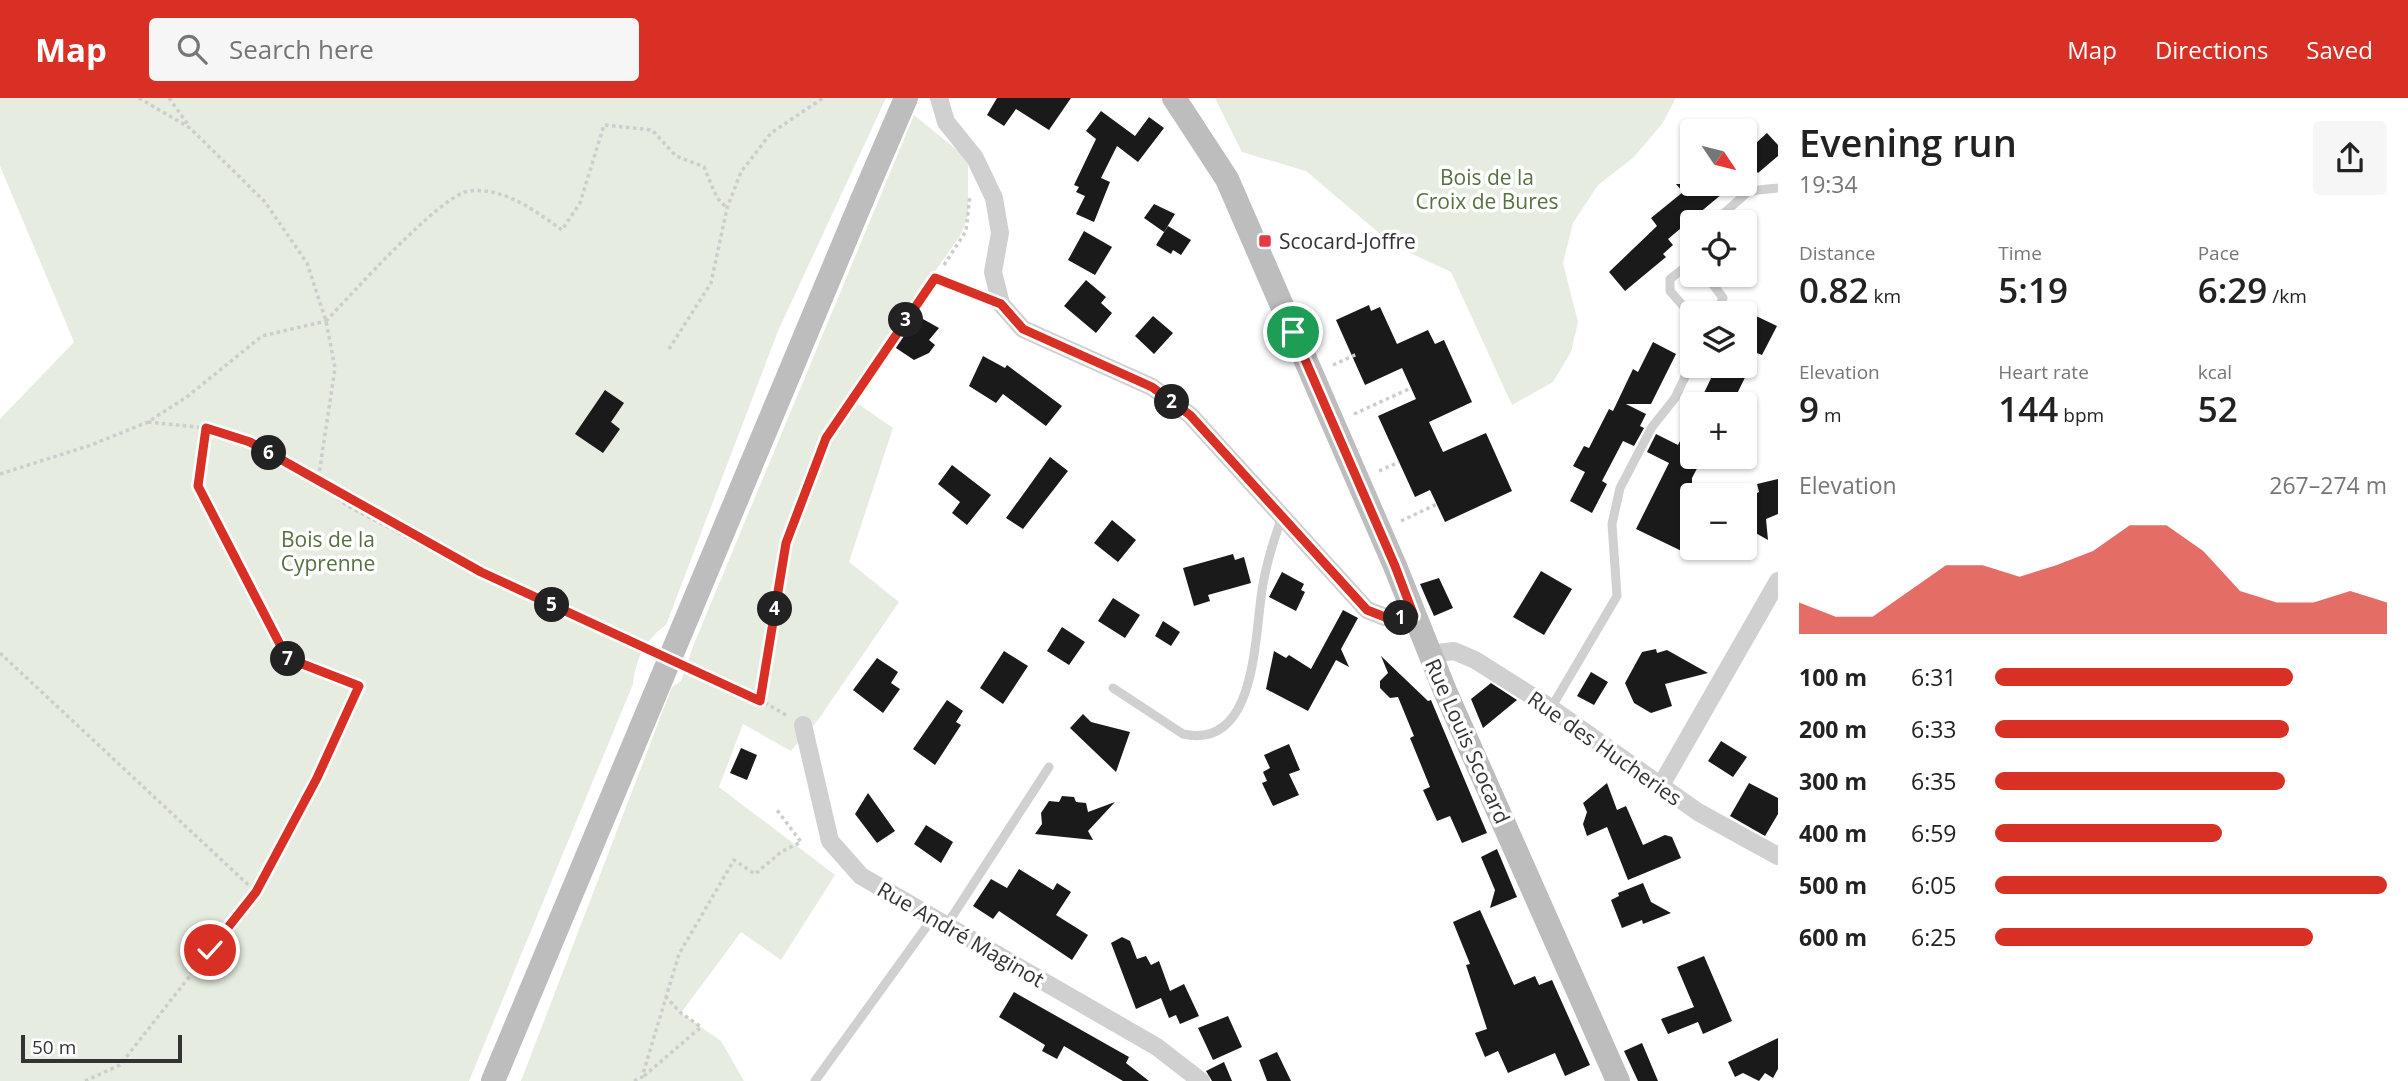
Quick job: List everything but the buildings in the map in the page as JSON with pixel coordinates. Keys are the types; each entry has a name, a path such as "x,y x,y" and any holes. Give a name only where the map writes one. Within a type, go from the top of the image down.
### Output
{"main road":[{"path":"493,1081 906,98"},
{"name":"Rue Louis Scocard","path":"1174,98 1227,179 1380,531 1429,654 1618,1081"}],"street":[{"path":"939,98 946,122 975,158 994,198 1000,233 993,272 1001,304 1023,329 1152,387 1190,415 1367,610 1385,617 1414,616"},
{"path":"1660,787 1778,581"},
{"name":"Rue des Hucheries","path":"1429,654 1454,651 1475,660 1551,708 1698,813 1778,856"},
{"name":"Rue André Maginot","path":"803,725 830,841 861,876 1157,1047 1201,1081"}],"lane":[{"path":"1728,210 1749,191 1778,188"},
{"path":"1680,271 1670,279 1670,291 1680,302"},
{"path":"935,278 1001,304"},
{"path":"1551,708 1616,596 1612,524 1620,488 1651,427 1675,398 1684,378"},
{"path":"1113,688 1183,734 1195,737 1217,733 1234,714 1250,686 1263,583 1282,517"},
{"path":"815,1081 939,923 1049,767"}],"path":[{"path":"139,98 190,128"},
{"path":"169,98 190,128 265,202 307,263 326,321 335,368 318,481"},
{"path":"669,349 711,283 727,208 741,172 771,134 824,98"},
{"path":"0,474 91,445 148,422 188,396 262,337 326,321 438,207 467,191 493,192 524,204 562,230 580,203 604,125 652,130 677,156 704,167 717,198 727,208"},
{"path":"760,701 786,543 826,438 966,231 975,158"},
{"path":"1333,424 1411,388"},
{"path":"148,422 206,428 250,442 481,572 760,701 803,725"},
{"path":"85,1081 120,1065 256,892 323,766 359,686 287,658 198,486 206,428"},
{"path":"1380,531 1437,504"},
{"path":"0,653 256,892"},
{"path":"642,1077 679,954 734,860 755,874 781,852 801,842 777,810"},
{"path":"634,1081 701,1027 681,1013 665,996"}],"green space":[{"name":"Bois de la Cyprenne","path":"0,98 886,98 778,331 666,625 647,643 639,658 633,684 469,1081 0,1081 0,419 74,342 0,166"},
{"name":"Bois de la Croix de Bures","path":"1215,98 1676,98 1662,124 1633,158 1598,185 1573,223 1563,263 1578,322 1571,352 1553,382 1512,405 1451,272 1393,245 1306,171 1242,152"},
{"path":"914,115 968,159 968,216 961,234 848,397 893,428 849,562 899,602 818,720 791,751 743,724 719,787 835,875 781,960 741,932 681,1013 721,1041 744,1081 521,1081 672,687 681,681"}],"waterway":[{"path":"826,438 935,278"}],"place":[{"name":"Scocard-Joffre","path":"1265,241"}],"route":[{"path":"210,950 256,892 317,778 359,686 287,658 198,486 206,428 250,442 481,572 760,701 786,543 826,438 935,278 1001,304 1023,329 1152,387 1190,415 1367,610 1385,617 1414,616 1395,566 1293,332"}]}
